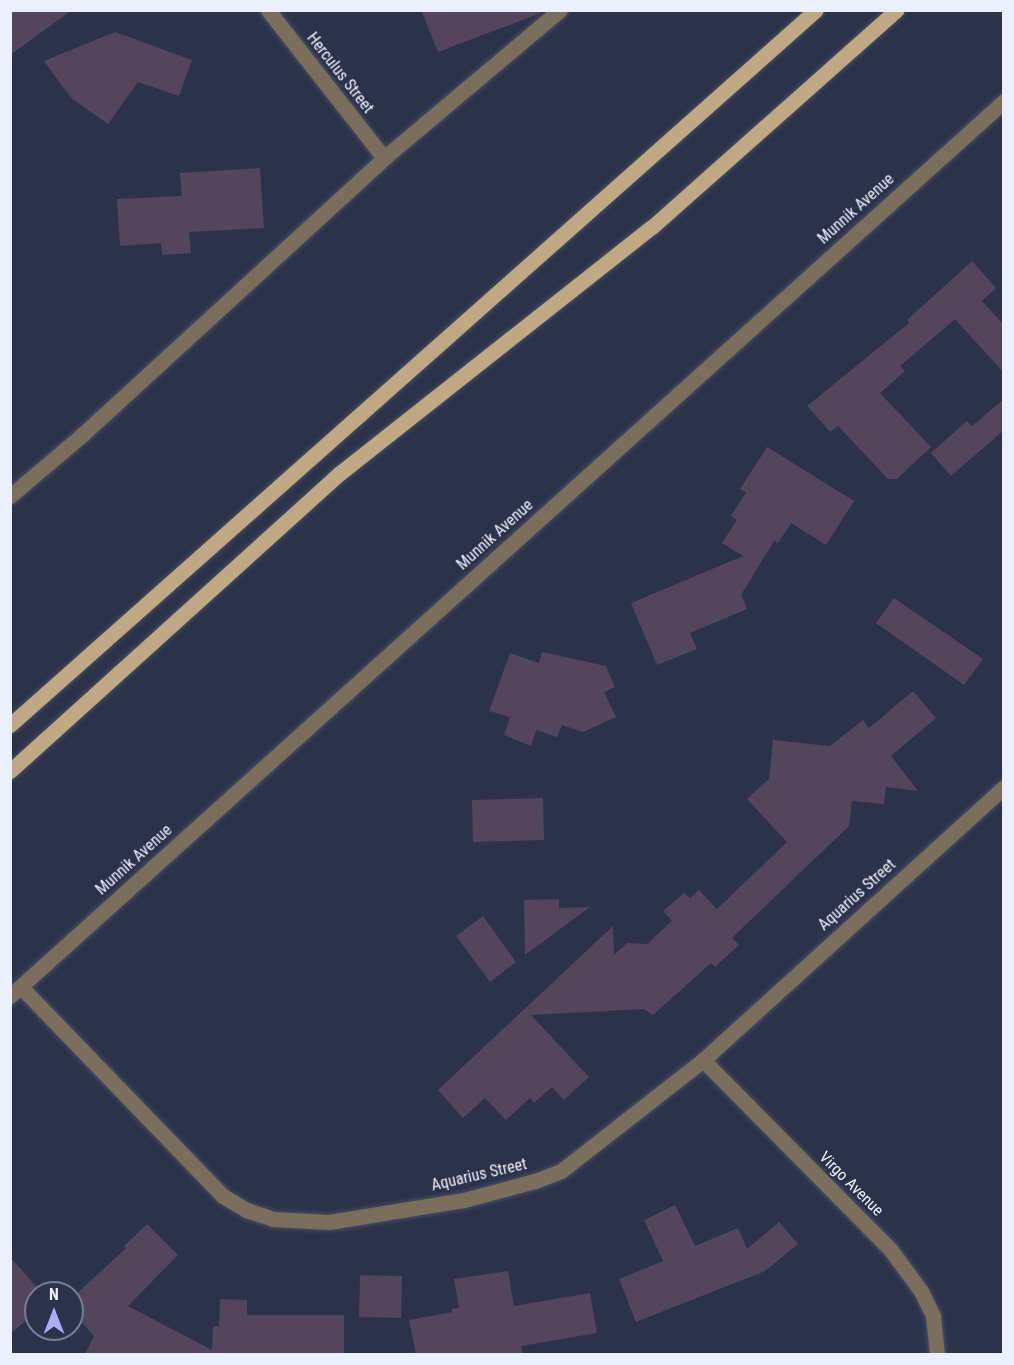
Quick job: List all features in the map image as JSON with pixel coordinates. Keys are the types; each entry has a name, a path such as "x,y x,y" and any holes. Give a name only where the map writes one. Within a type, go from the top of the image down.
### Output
{"main road":[{"path":"10,725 816,10"},
{"path":"10,771 340,473 652,227 892,12"}],"street":[{"name":"Herculus Street","path":"268,10 384,158"},
{"path":"10,496 82,435 384,158 560,10"},
{"name":"Munnik Avenue","path":"16,992 1004,100"},
{"name":"Aquarius Street","path":"16,992 223,1196 246,1210 273,1219 329,1222 464,1200 535,1181 561,1170 703,1060 1004,787"},
{"name":"Virgo Avenue","path":"703,1060 890,1249 921,1291 933,1316 937,1354"}],"building":[{"path":"10,10 72,10 10,55"},
{"path":"421,10 540,10 541,13 438,52"},
{"path":"115,32 192,60 179,96 138,82 108,124 71,98 44,61"},
{"path":"260,168 264,228 189,232 191,253 162,255 161,243 120,246 117,199 182,196 180,173"},
{"path":"972,261 996,288 982,301 1004,325 1004,373 955,319 900,366 905,371 880,393 931,447 897,479 888,479 838,426 830,432 807,406 909,323 907,320"},
{"path":"1004,399 1004,430 951,476 931,453 967,421 972,426"},
{"path":"767,447 854,501 826,545 791,523 778,543 774,541 741,595 747,609 690,633 697,649 657,665 631,603 743,556 722,543 737,520 731,516 746,492 740,489"},
{"path":"894,598 983,659 964,685 876,623"},
{"path":"542,652 606,666 615,687 604,692 616,717 583,732 562,725 557,737 536,730 531,746 504,735 510,717 489,711 510,653 539,663"},
{"path":"913,691 936,718 891,756 918,791 886,787 884,804 852,801 849,826 732,938 739,945 715,967 711,963 653,1015 644,1009 531,1015 589,1077 564,1100 552,1087 534,1103 530,1098 506,1120 485,1098 463,1118 438,1090 613,926 614,955 627,943 647,944 672,921 663,911 684,893 690,898 699,890 717,909 787,842 747,799 769,779 773,740 830,746 863,720 869,728"},
{"path":"543,798 544,840 473,842 472,800"},
{"path":"559,899 559,908 590,907 525,955 524,900"},
{"path":"483,916 516,962 490,982 456,936"},
{"path":"675,1205 695,1246 738,1228 747,1249 779,1222 798,1244 765,1271 636,1322 619,1279 663,1261 644,1220"},
{"path":"147,1224 178,1255 128,1306 212,1350 213,1326 219,1326 220,1299 247,1300 247,1315 344,1315 344,1354 85,1354 94,1336 84,1325 84,1287 126,1248 124,1246"},
{"path":"10,1257 31,1281 24,1281 24,1322 10,1334"},
{"path":"508,1271 514,1306 590,1293 597,1333 521,1346 523,1354 416,1354 409,1320 452,1312 452,1309 459,1308 454,1279"},
{"path":"360,1275 402,1276 401,1318 359,1317"}]}
